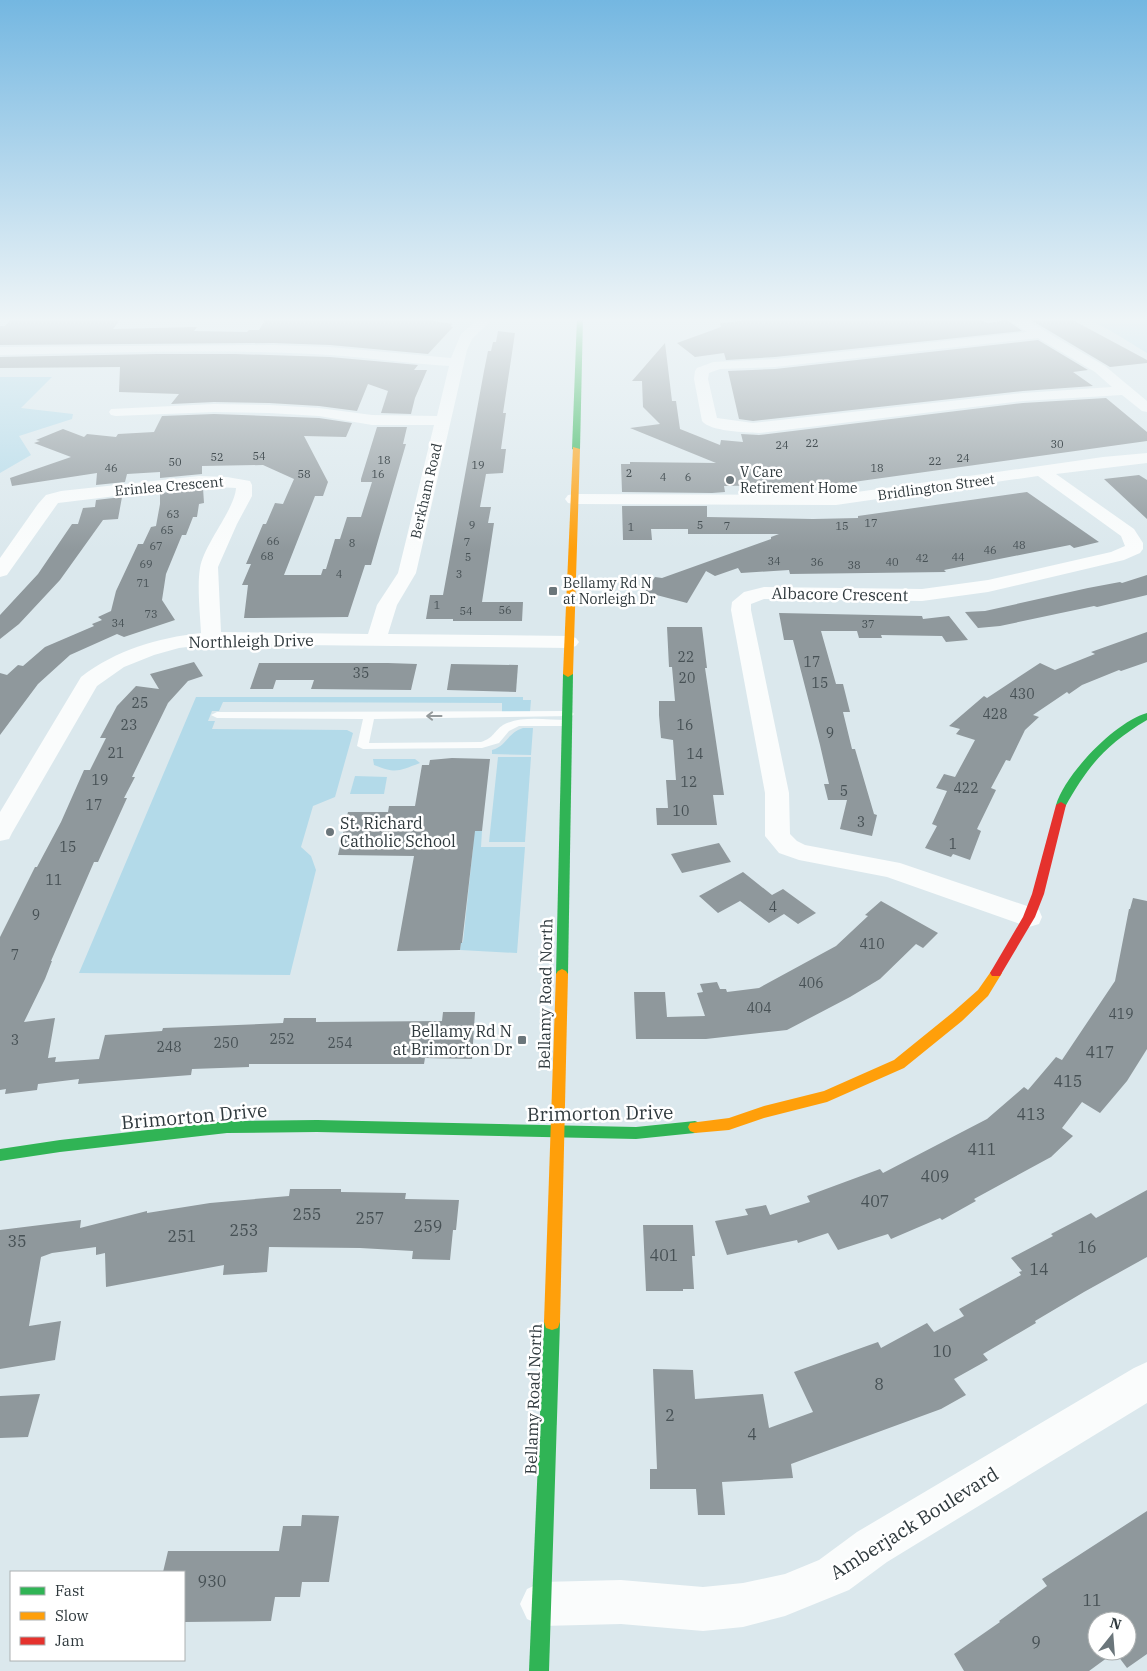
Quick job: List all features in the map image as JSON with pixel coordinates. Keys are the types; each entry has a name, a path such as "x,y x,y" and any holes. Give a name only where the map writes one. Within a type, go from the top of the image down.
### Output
{"street":[{"name":"Berkham Road","path":"377,640 380,623 387,605 407,573 449,395"},
{"name":"Bellamy Road North","path":"540,1671 558,1132 569,642 577,395"},
{"path":"704,395 710,421 741,428 760,428 1039,395"},
{"path":"1131,395 1147,408"},
{"path":"116,412 214,408 269,409 319,412 372,420 443,421"},
{"name":"Bridlington Street","path":"574,499 836,500 1147,458"},
{"name":"Albacore Crescent","path":"1029,917 891,869 800,852 788,847 778,836 777,793 741,610 742,602 751,596 764,594 896,596 959,591 1108,558 1134,549 1134,543 1128,533 1042,471"},
{"name":"Erinlea Crescent","path":"0,571 52,499 61,496 199,481 238,483 244,485 244,496 228,524 209,567 211,638"},
{"name":"Northleigh Drive","path":"0,833 89,682 108,668 136,653 163,645 211,638 569,642"},
{"name":"Brimorton Drive","path":"0,1156 60,1146 227,1127 317,1126 636,1133 729,1124 764,1112 828,1096 899,1064 944,1028 983,993 1004,962 1029,917 1038,894 1063,798 1083,766 1096,751 1123,730 1147,716"},
{"name":"Amberjack Boulevard","path":"542,1604 621,1602 703,1609 743,1605 785,1595 834,1575 872,1547 1147,1381"}],"lane":[{"path":"217,716 483,716 567,719"},
{"path":"369,716 363,746 482,745 495,741 505,729 517,723 567,719"},
{"path":"483,716 497,720 505,729"}],"shaded area":[{"path":"0,395 34,395 21,408 73,414 72,419 19,436 31,455 0,473"},
{"path":"196,697 523,697 523,700 531,700 530,712 502,712 502,703 223,702 219,711 212,711 208,721 215,721 212,729 347,730 353,733 335,797 313,806 301,847 311,856 316,870 290,975 79,973"},
{"path":"523,728 533,728 531,755 492,754 492,750 501,746 514,733"},
{"path":"498,757 531,757 525,842 489,842"},
{"path":"373,759 415,759 420,763 402,770 388,770 374,765"},
{"path":"355,776 387,777 384,794 350,794"},
{"path":"473,831 482,831 481,847 525,847 517,953 460,950 461,943 463,942"}],"building":[{"path":"178,395 364,395 357,411 319,406 269,403 214,402 171,404"},
{"path":"387,395 416,395 411,414 381,413"},
{"path":"480,395 506,395 503,413 506,413 501,449 506,449 503,473 486,474 480,507 491,507 488,523 494,523 482,602 523,602 522,621 426,619 430,595 443,595"},
{"path":"643,395 671,395 672,401 676,401 680,429 720,445 721,440 743,442 741,434 759,435 1023,403 1106,398 1147,432 1147,441 839,484 724,486 725,492 712,493 622,492 621,464 630,464 630,462 716,463 630,428 660,424 643,407"},
{"path":"733,395 987,395 753,421 739,419"},
{"path":"214,414 319,418 352,423 346,437 304,436 328,482 323,496 315,496 284,575 321,575 323,569 326,569 335,539 340,539 347,517 361,517 372,482 361,482 361,479 377,427 407,427 403,444 406,444 371,565 365,565 348,617 244,618 248,585 242,585 251,564 246,564 263,524 266,524 275,503 283,504 294,479 263,465 202,466 202,474 160,478 160,472 127,474 125,482 96,485 97,473 12,486 10,478 71,457 34,443 40,441 36,440 63,429 84,437 87,434 116,437 118,434 154,432 162,416"},
{"path":"1139,475 1147,480 1147,519 1104,479"},
{"path":"203,488 204,503 199,504 197,517 193,517 186,535 182,535 166,574 162,600 175,620 124,637 117,634 70,655 38,684 0,735 0,673 7,675 18,665 23,666 45,647 94,626 92,624 102,620 98,617 111,611 116,591 138,544 143,544 151,527 156,526 160,493"},
{"path":"1027,492 1099,542 1074,548 1070,545 944,570 946,572 790,574 789,570 741,573 738,568 715,576 706,571 687,603 645,592 655,577 662,578 771,539 771,537 779,534 688,534 688,529 651,529 652,540 623,540 622,506 707,506 707,517 858,518 858,516"},
{"path":"122,497 118,519 103,520 60,580 19,624 0,639 0,615 38,574 72,524 78,524 83,508 95,507 96,500"},
{"path":"1147,575 1147,595 1097,607 1094,606 1000,626 978,628 965,612 985,611 1088,588 1122,583"},
{"path":"779,613 922,616 923,619 949,616 968,640 946,642 942,636 881,635 882,638 859,638 857,631 821,631 836,684 843,684 850,712 843,712 852,749 855,749 874,814 877,815 872,836 840,829 847,800 828,800 824,784 829,784 793,640 784,640"},
{"path":"667,627 702,627 707,668 705,668 724,795 713,795 717,825 657,825 656,808 668,808 666,780 676,780 673,740 661,738 659,715 659,701 675,701 672,667 669,667"},
{"path":"1147,632 1147,662 1121,671 1119,670 1082,685 1069,694 1067,692 1033,715 1039,717 1025,730 1010,761 1006,760 991,788 996,790 977,829 981,831 970,860 953,854 951,857 925,848 937,826 932,824 947,791 936,788 944,774 955,777 975,740 956,734 960,729 949,726 984,696 987,698 1040,663 1055,670 1095,654 1091,652"},
{"path":"194,662 203,676 188,681 168,703 132,777 135,777 124,798 127,798 98,862 94,862 45,979 24,1022 55,1018 48,1058 56,1057 55,1062 99,1059 105,1035 162,1031 163,1028 283,1023 284,1018 316,1018 316,1022 442,1021 443,1012 475,1012 472,1059 425,1058 424,1064 249,1064 249,1067 192,1069 191,1075 78,1084 79,1079 38,1084 37,1090 5,1094 6,1089 0,1090 0,937 35,867 37,867 61,822 84,770 90,770 106,738 100,738 117,706 136,686 159,689 150,674"},
{"path":"259,663 417,664 411,690 311,689 314,680 276,680 273,689 250,689"},
{"path":"451,664 518,665 516,692 447,690"},
{"path":"452,758 490,759 482,831 475,831 462,943 460,950 397,951 414,856 338,855 348,812 388,812 389,806 415,806 422,765 429,765 430,760"},
{"path":"719,843 731,862 682,873 671,854"},
{"path":"743,872 772,895 783,889 816,913 798,924 784,914 769,923 740,901 718,913 699,896"},
{"path":"1133,898 1147,901 1147,1049 1127,1081 1100,1113 1082,1102 1062,1128 1073,1136 1051,1157 974,1199 976,1201 942,1220 940,1218 891,1239 888,1234 838,1250 828,1233 798,1243 797,1240 727,1255 715,1221 748,1215 745,1209 766,1205 770,1215 810,1202 807,1196 880,1169 883,1173 987,1119 1024,1087 1028,1090 1056,1057 1062,1060 1115,981 1129,909"},
{"path":"881,901 938,933 923,948 916,944 880,979 850,997 787,1030 706,1039 636,1039 634,992 665,992 667,1017 705,1016 697,993 703,992 700,984 717,982 720,989 726,989 727,992 759,988 836,946"},
{"path":"290,1189 341,1189 341,1192 406,1193 405,1199 459,1200 450,1260 412,1259 413,1251 360,1248 269,1247 267,1272 223,1275 224,1265 106,1287 105,1253 96,1255 96,1247 52,1253 41,1257 29,1326 61,1321 55,1360 0,1369 0,1230 81,1220 80,1228 147,1211 147,1213 210,1203 289,1196"},
{"path":"1147,1190 1147,1257 1084,1292 983,1354 988,1360 954,1379 966,1395 941,1409 791,1464 793,1478 722,1482 725,1515 698,1515 696,1489 650,1489 650,1469 657,1469 653,1369 693,1370 695,1399 763,1394 769,1428 813,1412 794,1372 878,1342 881,1348 927,1323 934,1332 964,1316 959,1309 1021,1275 1019,1272 1022,1271 1011,1258 1091,1213 1096,1218"},
{"path":"643,1225 693,1225 695,1256 692,1256 694,1289 683,1289 683,1291 646,1291"},
{"path":"40,1394 28,1437 0,1438 0,1396"},
{"path":"1147,1511 1147,1654 1137,1661 1137,1611 1087,1611 1087,1661 1103,1661 1089,1671 964,1671 954,1654 1047,1586 1042,1579"},
{"path":"302,1515 339,1516 329,1582 302,1582 300,1597 275,1597 271,1621 185,1622 185,1571 163,1571 168,1551 279,1551 283,1526 301,1526"},
{"path":"1122,1661 1137,1661 1127,1668"}],"traffic: fast":[{"path":"576,449 578,395"},
{"path":"562,974 568,674"},
{"path":"1061,805 1081,770 1097,752 1115,736 1147,716"},
{"path":"0,1155 60,1146 227,1127 317,1126 636,1133 695,1127"},
{"path":"539,1671 552,1322"}],"traffic: slow":[{"path":"568,674 576,449"},
{"path":"695,1127 729,1124 764,1112 827,1096 899,1064 957,1017 983,993 996,973"},
{"path":"552,1322 562,974"}],"traffic: jam":[{"path":"996,973 1029,917 1038,894 1061,805"}],"place":[{"name":"V Care Retirement Home","path":"730,480"},
{"name":"Bellamy Rd N at Norleigh Dr","path":"553,591"},
{"name":"St. Richard Catholic School","path":"330,832"},
{"name":"Bellamy Rd N at Brimorton Dr","path":"522,1040"}]}
